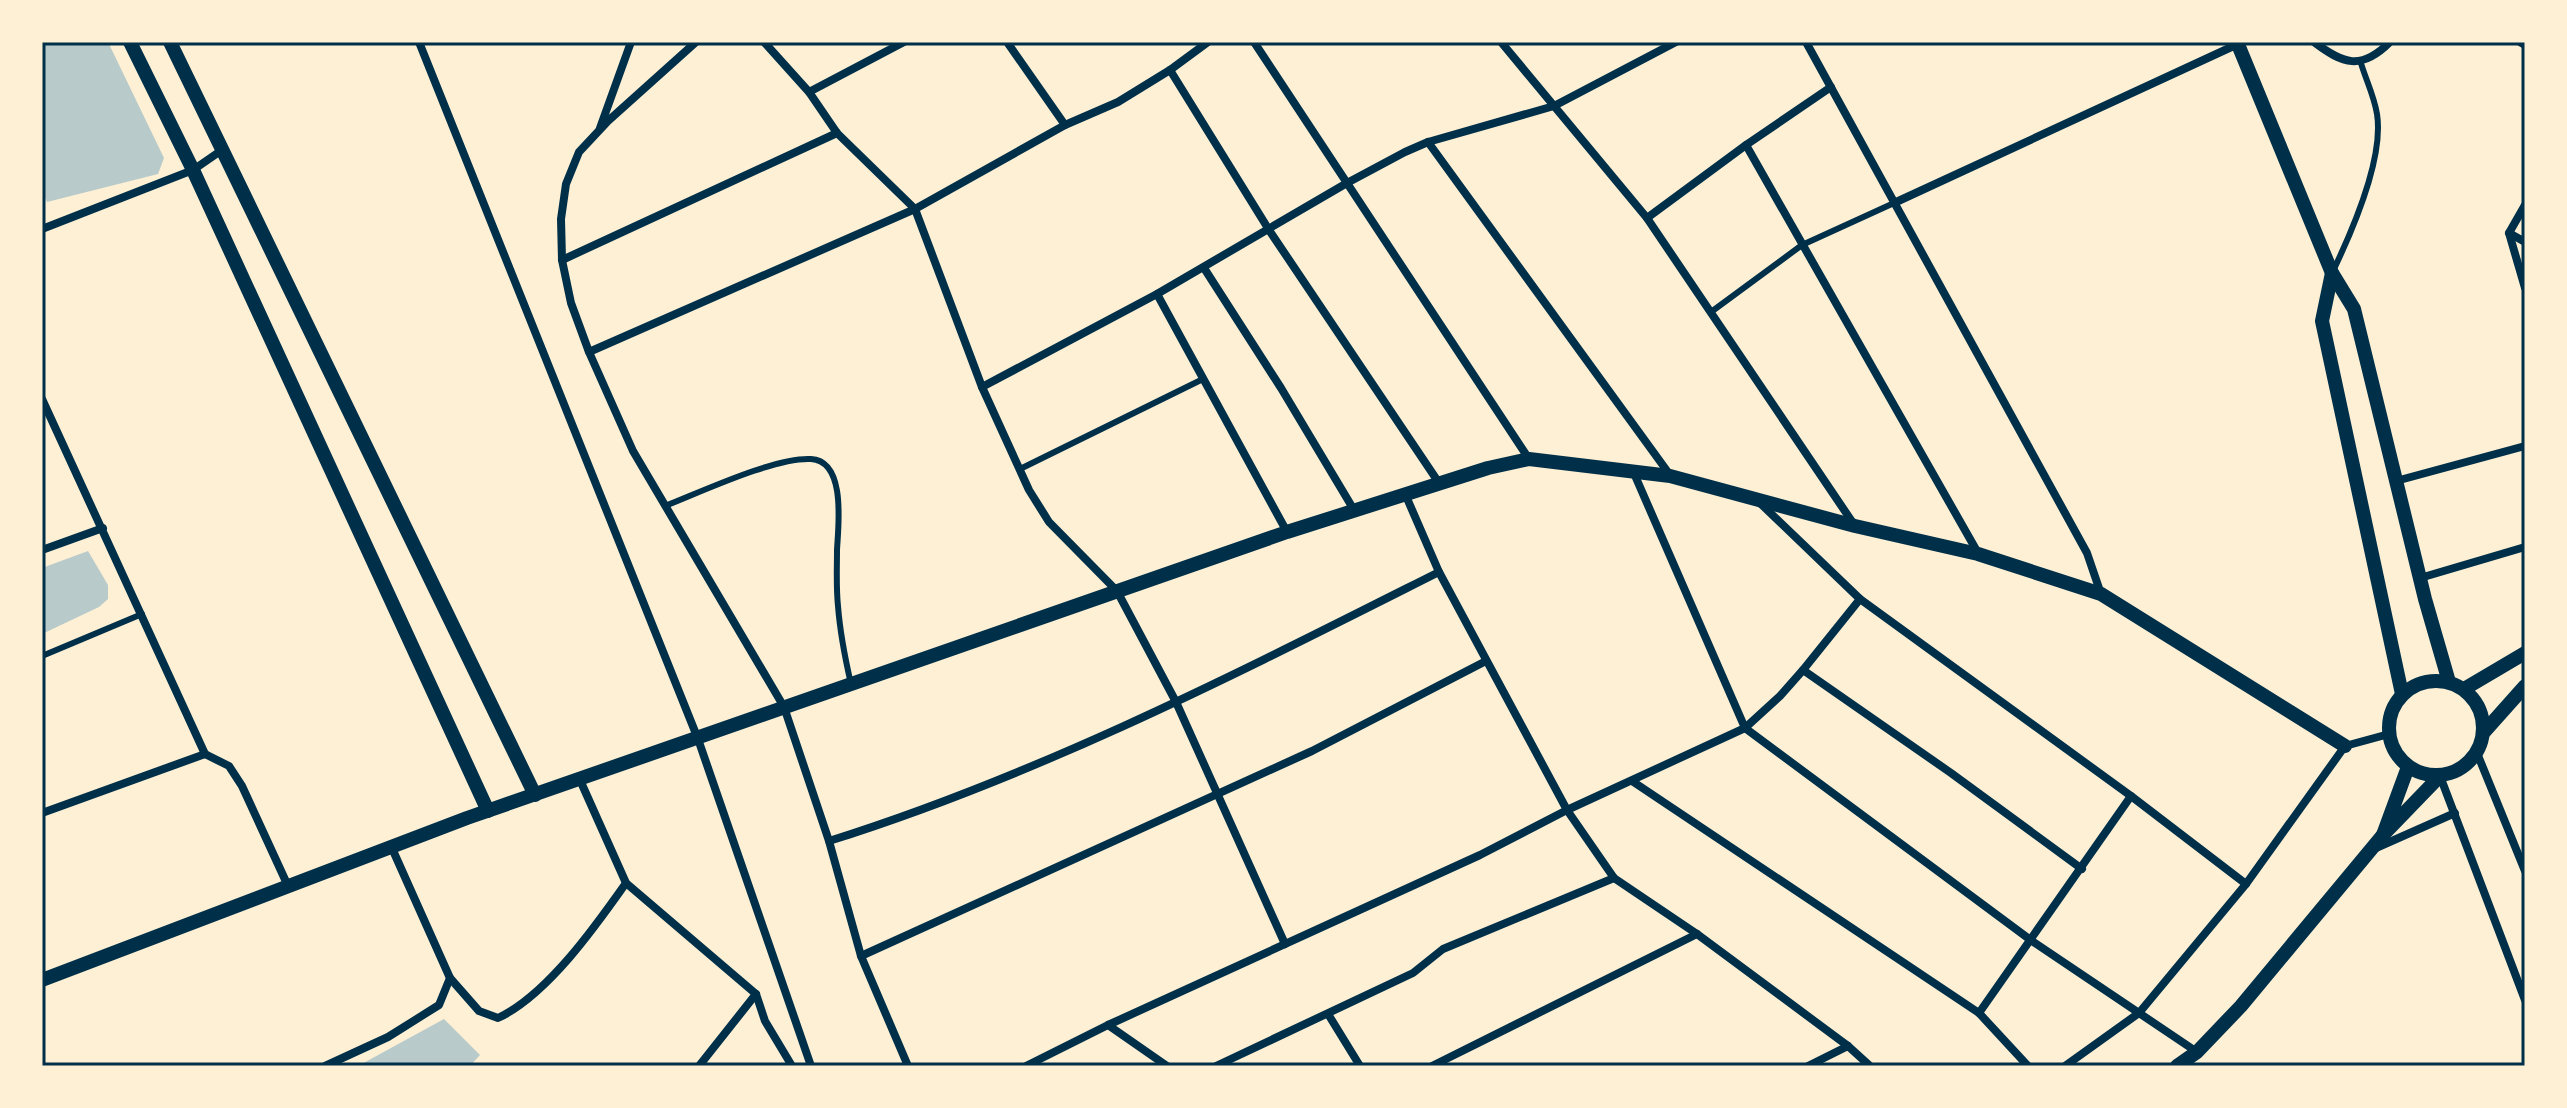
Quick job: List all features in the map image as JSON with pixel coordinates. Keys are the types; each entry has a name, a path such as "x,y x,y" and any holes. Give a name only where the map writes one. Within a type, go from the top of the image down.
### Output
{"street":[{"path":"130,42 193,170 488,811"},
{"path":"170,42 535,795"},
{"path":"419,42 698,739 811,1066"},
{"path":"598,131 631,42"},
{"path":"696,42 579,152 566,184 561,219 562,260 571,303 589,352 633,451 784,707 829,841 861,956 908,1066"},
{"path":"764,42 809,92 837,133 915,209 982,387 1020,469 1049,522 1117,591 1176,702 1285,944"},
{"path":"809,92 904,42"},
{"path":"1007,42 1065,125"},
{"path":"589,352 915,209 1065,125 1118,102 1170,70 1194,46 1208,42"},
{"path":"1254,42 1529,459"},
{"path":"1501,42 1647,218 1855,526"},
{"path":"982,387 1204,268 1347,183 1428,142 1554,106 1676,42"},
{"path":"1806,42 2087,553 2101,594"},
{"path":"2314,42 2336,58 2350,62 2377,55 2390,42"},
{"path":"1894,203 2238,43 2332,273 2354,309 2420,578 2449,682"},
{"path":"1170,70 1269,230 1439,483"},
{"path":"1647,218 1831,87"},
{"path":"562,260 837,133"},
{"path":"1428,142 1670,476"},
{"path":"1746,145 1978,554"},
{"path":"42,229 193,170 222,150"},
{"path":"2525,205 2509,233 2525,288"},
{"path":"2509,233 2525,242"},
{"path":"1204,268 1354,510"},
{"path":"2332,273 2322,321 2402,694"},
{"path":"1157,294 1287,532"},
{"path":"42,399 205,754 229,766 242,786 288,886"},
{"path":"2396,481 2525,446"},
{"path":"42,980 391,846 784,707 1287,532 1488,468 1529,459 1670,476 1855,526 1978,554 2101,594 2345,746"},
{"path":"1633,471 1745,728 2032,941 2197,1052"},
{"path":"1406,496 1439,572 1567,810 1614,878 1697,934 1848,1046 1870,1066"},
{"path":"1756,500 1860,599 2131,796 2246,884"},
{"path":"42,550 103,528"},
{"path":"2420,578 2525,547"},
{"path":"829,841 1000,781 1176,702 1439,572"},
{"path":"1026,1066 1745,728 1780,696 1860,599"},
{"path":"2464,689 2525,653"},
{"path":"861,956 1312,751 1486,661"},
{"path":"1803,670 2082,869"},
{"path":"2484,732 2476,701 2464,689 2449,682 2424,683 2402,694 2393,708 2389,734 2397,756 2408,767 2424,775 2440,776 2456,771 2470,762 2477,753 2484,732 2525,686"},
{"path":"2065,1066 2139,1013 2246,884 2345,746 2389,734"},
{"path":"2477,753 2525,871"},
{"path":"42,813 205,754"},
{"path":"2383,835 2408,767"},
{"path":"2440,776 2525,1000"},
{"path":"2177,1066 2197,1052 2241,1006 2368,852 2440,776"},
{"path":"580,780 626,883 756,994 765,1021 792,1066"},
{"path":"1632,781 1979,1013 2028,1066"},
{"path":"1979,1013 2131,796"},
{"path":"2368,852 2455,813"},
{"path":"391,846 450,978 479,1011 498,1018 515,1011 575,949 626,883"},
{"path":"1216,1066 1413,973 1443,949 1614,878"},
{"path":"1432,1066 1697,934"},
{"path":"325,1066 388,1037 439,1005 450,978"},
{"path":"699,1066 756,994"},
{"path":"1328,1014 1360,1066"},
{"path":"1108,1025 1167,1066"},
{"path":"1808,1066 1848,1046"}],"lane":[{"path":"2332,273 2358,220 2378,138 2377,111 2360,60"},
{"path":"1711,312 1802,245 1894,203"},
{"path":"1020,469 1203,379"},
{"path":"665,506 787,461 813,459 825,466 834,482 841,514 837,545 838,608 851,684"},
{"path":"42,656 142,614"}],"shaded area":[{"path":"42,42 108,42 164,158 158,174 47,202 42,192"},
{"path":"88,551 108,585 108,599 99,607 42,634 42,568"},
{"path":"444,1019 480,1055 470,1066 358,1066"}]}
